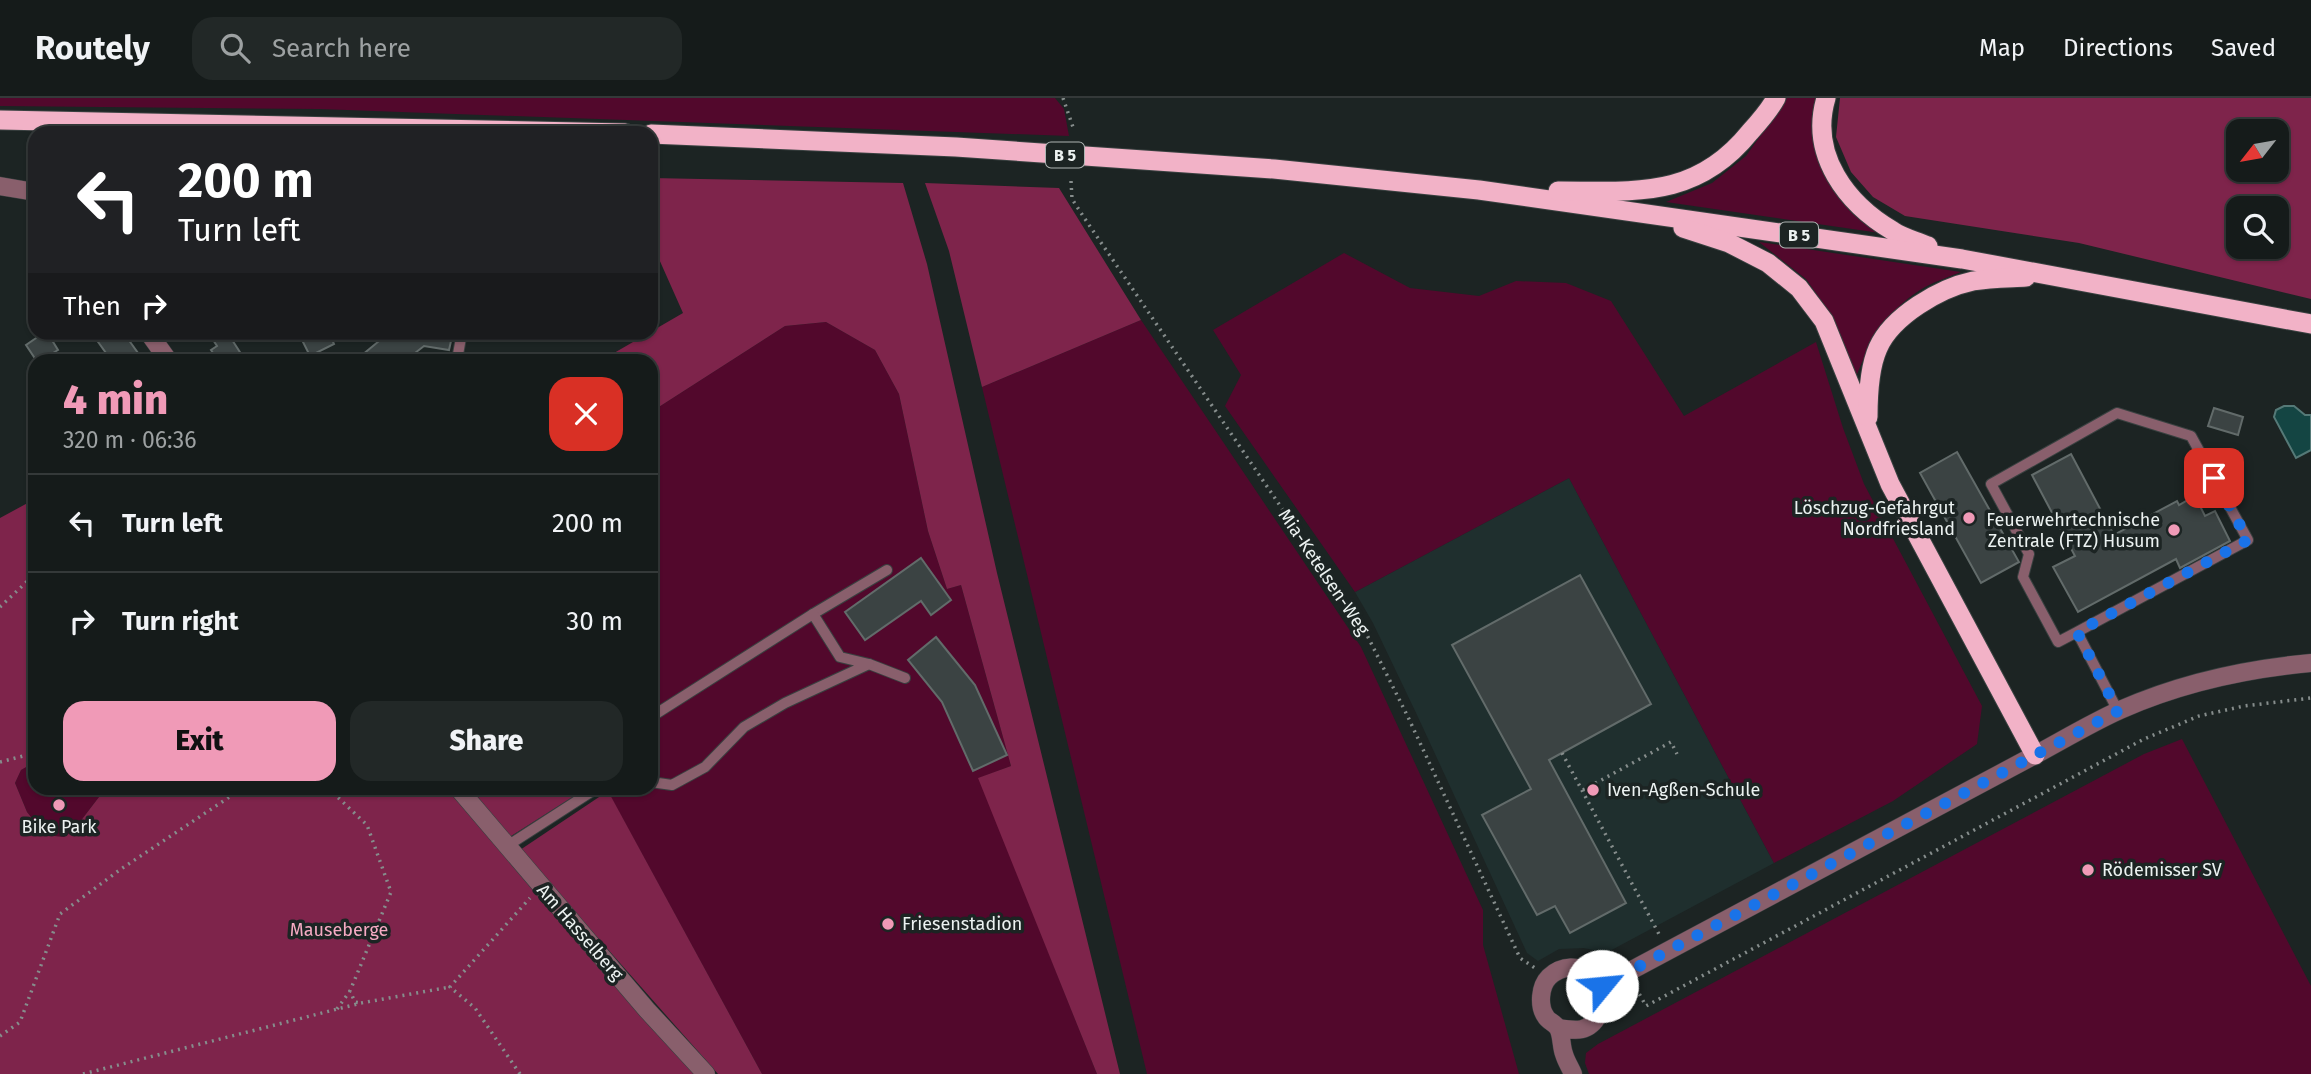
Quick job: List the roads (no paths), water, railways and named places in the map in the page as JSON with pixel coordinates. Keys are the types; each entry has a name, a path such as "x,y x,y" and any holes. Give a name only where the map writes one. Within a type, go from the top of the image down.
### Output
{"highway":[{"path":"1479,191 1635,191 1675,186 1705,174 1737,149 1776,98"},
{"path":"1826,98 1823,141 1836,180 1860,209 1895,233 1962,259"},
{"path":"0,120 288,126"},
{"name":"B 5","path":"658,134 956,147 1274,170 1479,191 1962,259 2311,324"},
{"path":"1637,212 1729,243 1768,263 1799,288 1824,321 1890,484 2035,755"},
{"path":"1869,435 1868,392 1878,347 1902,318 1931,296 1973,281 2054,275"}],"street":[{"path":"0,186 28,191"},
{"path":"1602,986 2118,711 2211,678 2266,667 2311,663"},
{"name":"Am Hasselberg","path":"464,795 647,1010 706,1074"},
{"path":"1568,967 1588,971 1602,986 1605,1003 1594,1023 1577,1031 1558,1028 1545,1017 1540,997 1548,977 1568,967"},
{"path":"1558,1028 1564,1054 1573,1074"}],"lane":[{"path":"2117,413 2191,436 2248,540 2077,632 2058,642 2023,577 2029,554 1991,484 2117,413"},
{"path":"658,713 887,570"},
{"path":"813,614 840,657 869,664 905,678"},
{"path":"2077,632 2118,711"},
{"path":"658,783 672,785 705,767 744,727 785,703 869,664"},
{"path":"506,846 586,795"}],"water":[{"path":"2284,406 2294,406 2305,415 2311,415 2311,450 2296,458 2274,417 2276,410"}],"place":[{"name":"Löschzug-Gefahrgut Nordfriesland","path":"1969,518"},
{"name":"Feuerwehrtechnische Zentrale (FTZ) Husum","path":"2174,530"},
{"name":"Iven-Agßen-Schule","path":"1593,790"},
{"name":"Bike Park","path":"59,805"},
{"name":"Rödemisser SV","path":"2088,870"},
{"name":"Friesenstadion","path":"888,924"}],"park label":[{"name":"Mauseberge","path":"339,930"}]}
